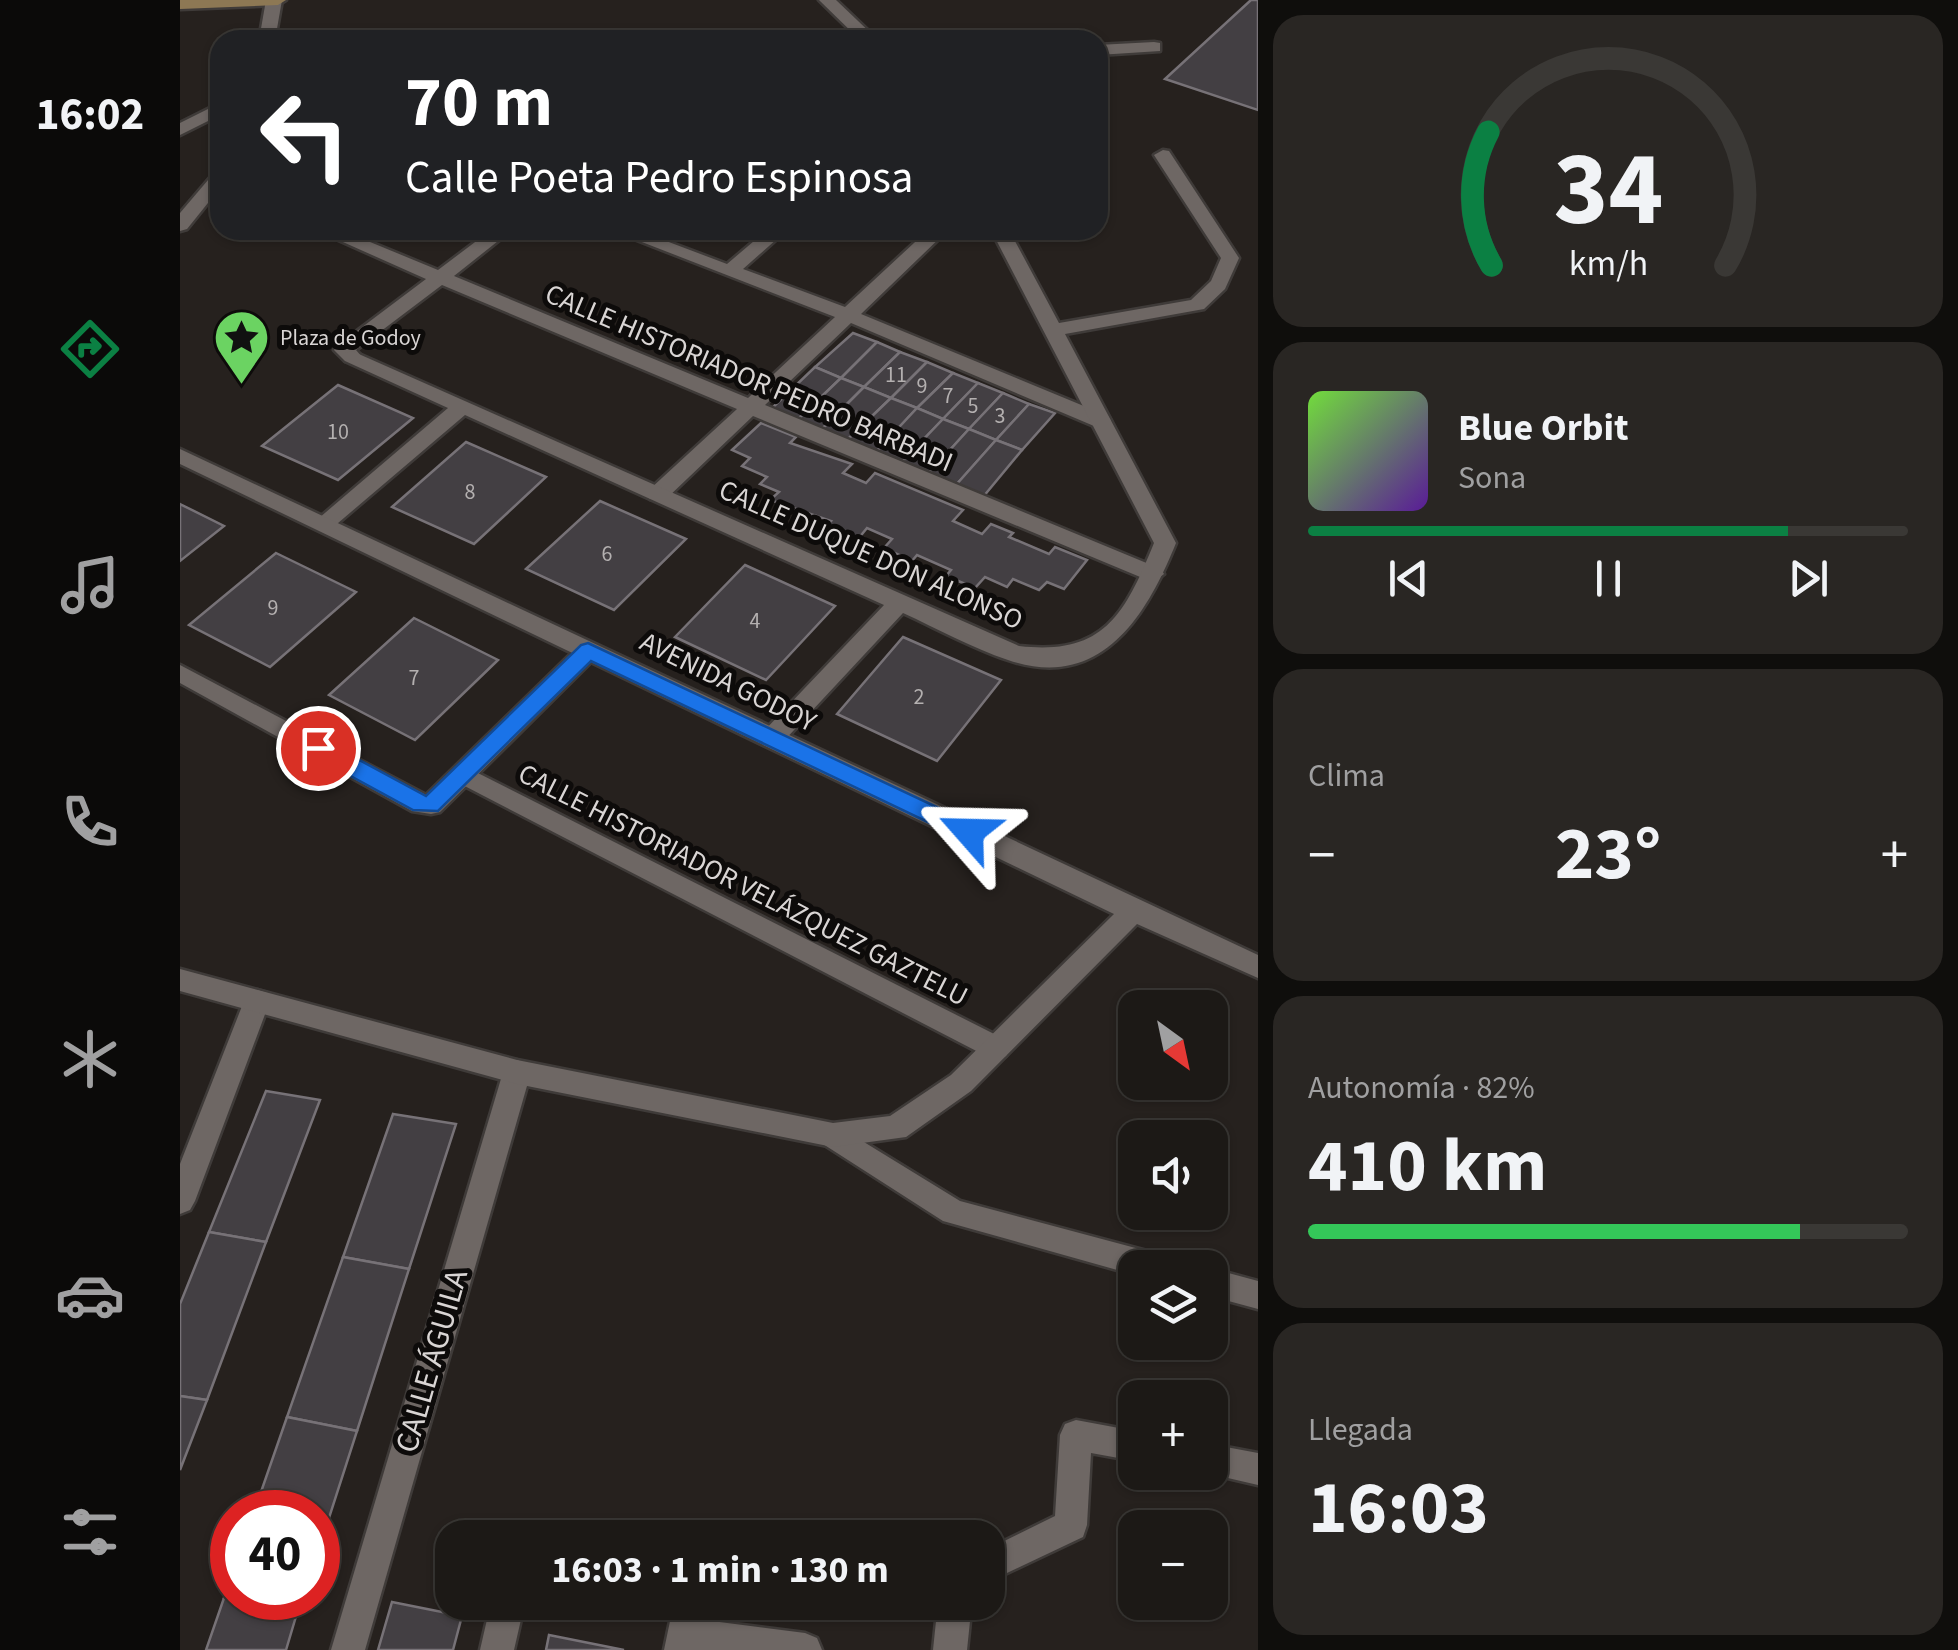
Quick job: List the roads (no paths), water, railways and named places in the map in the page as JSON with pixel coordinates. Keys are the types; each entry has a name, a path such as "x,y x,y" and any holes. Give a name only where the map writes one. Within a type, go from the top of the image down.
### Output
{"main road":[{"path":"180,4 275,0"}],"street":[{"path":"269,30 275,0"},
{"path":"827,0 858,30"},
{"path":"1108,49 1154,47"},
{"path":"180,130 210,114"},
{"path":"1053,330 1197,305 1213,293 1227,273 1230,258 1163,155"},
{"path":"180,225 210,191"},
{"name":"CALLE HISTORIADOR PEDRO BARBADI","path":"347,240 1152,574"},
{"path":"439,279 490,240"},
{"path":"651,240 1101,421"},
{"path":"730,271 766,240"},
{"path":"658,494 928,240"},
{"name":"CALLE DUQUE DON ALONSO","path":"439,279 344,350 352,358 1016,654 1062,658 1106,641 1140,606 1165,543 1005,240"},
{"path":"323,524 462,407"},
{"name":"AVENIDA GODOY","path":"180,456 1133,911 1255,960"},
{"path":"772,738 900,602"},
{"path":"180,673 421,804 430,805 588,651"},
{"name":"CALLE HISTORIADOR VELÁZQUEZ GAZTELU","path":"464,775 996,1048"},
{"path":"180,980 516,1072 833,1135 896,1128 961,1083 1133,911"},
{"path":"180,1200 257,1001"},
{"name":"CALLE ÁGUILA","path":"348,1650 516,1072"},
{"path":"833,1135 953,1212 1118,1257"},
{"path":"1228,1287 1258,1295"},
{"path":"1005,1558 1072,1525 1076,1436 1118,1443"},
{"path":"1228,1463 1258,1469"},
{"path":"497,1650 504,1620"},
{"path":"950,1650 953,1620"},
{"path":"686,1629 805,1650"}],"place":[{"name":"Plaza de Godoy","path":"241,387"}]}
